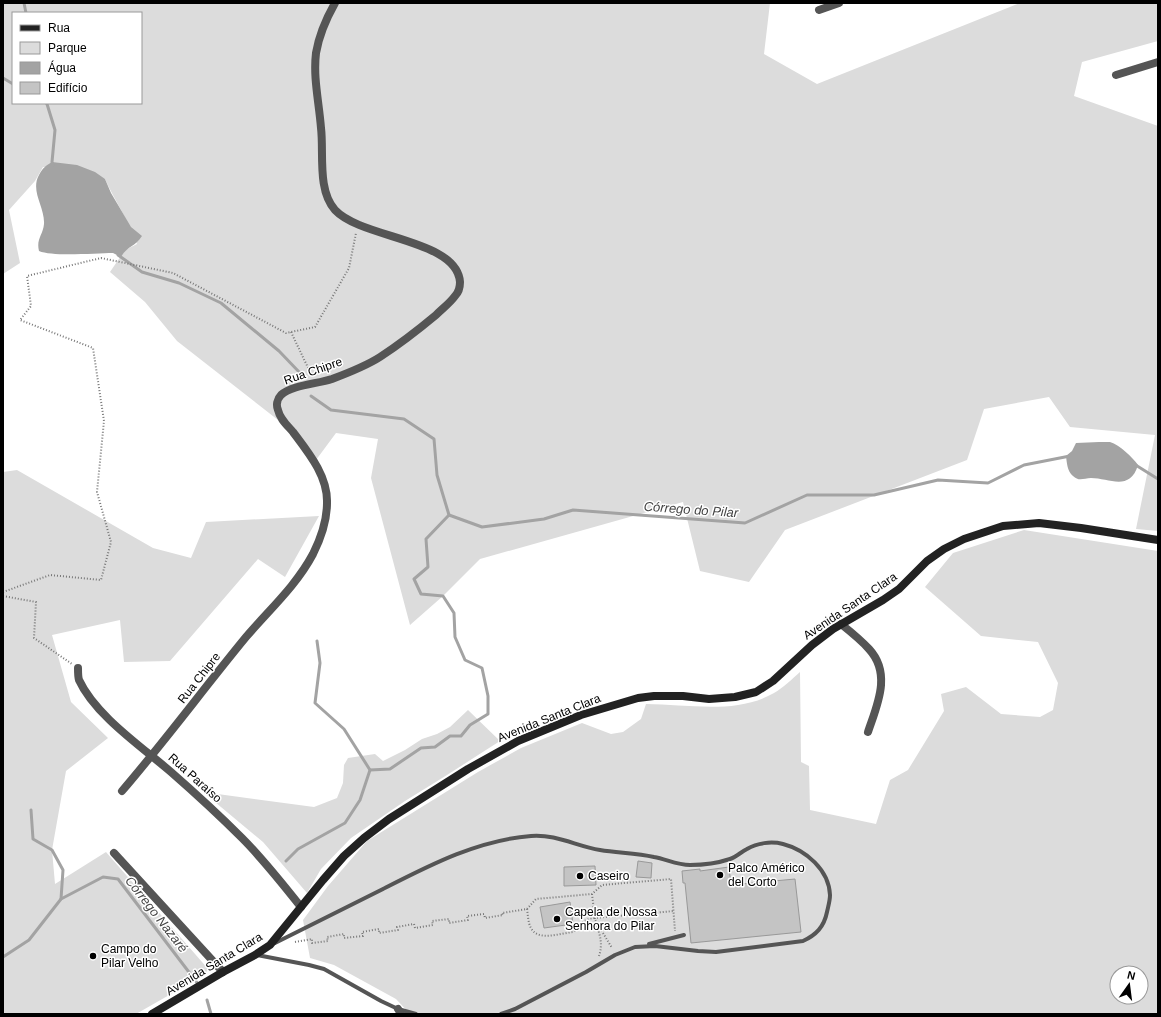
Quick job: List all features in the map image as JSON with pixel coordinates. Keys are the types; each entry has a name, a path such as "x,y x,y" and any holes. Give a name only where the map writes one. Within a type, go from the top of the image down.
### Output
{"street":[{"name":"Rua Chipre","path":"122,791 152,756 248,634 290,588 304,569 318,543 328,500 325,485 318,469 305,447 281,419 277,404 279,398 283,394 298,387 329,380 379,358 411,335 443,308 457,295 460,286 458,271 447,259 431,250 348,220 337,212 329,202 325,190 322,130 315,66 317,50 323,28 335,3"},
{"path":"819,10 839,3"},
{"path":"1116,75 1158,62"},
{"name":"Avenida Santa Clara","path":"152,1014 270,945 344,856 364,838 389,819 468,768 518,741 581,715 638,698 654,696 683,696 709,699 735,697 756,692 772,681 812,645 842,624 899,589 927,561 944,548 964,539 1003,526 1039,523 1158,540"},
{"path":"842,624 870,650 878,662 882,678 881,693 868,732"},
{"name":"Rua Paraíso","path":"78,668 78,679 93,701 124,734 152,756 207,804 242,837 264,861 301,907"},
{"path":"114,853 222,972"}],"lane":[{"path":"270,945 428,866 459,853 506,839 531,836 551,836 600,850 639,854 677,864 689,865 723,861 735,857 756,845 764,843 779,844 798,850 808,857 817,864 826,879 830,895 826,918 817,933 811,938 803,941 716,952 643,946"},
{"path":"501,1014 515,1009 626,950 684,935"},
{"path":"255,955 309,964 324,969 400,1012 416,1014"}],"path":[{"path":"3,592 50,575 101,580 111,542 97,492 104,421 93,348 20,320 31,306 28,276 101,258 173,273 286,333 315,327 349,268 358,224"},
{"path":"291,332 315,383"},
{"path":"3,596 36,602 34,638 78,668"},
{"path":"296,941 312,939 312,943 328,941 327,937 344,934 344,938 363,936 362,932 379,929 379,933 398,930 397,927 414,924 414,928 433,925 432,921 449,919 449,923 468,920 467,916 484,914 484,918 503,915 502,913 527,909 536,899 592,894 602,885 671,879 676,937"},
{"path":"592,894 594,918 600,935 601,948 595,967"},
{"path":"527,909 530,928 542,936 573,932 586,920 594,918 674,911"},
{"path":"594,918 615,955"}],"green space":[{"path":"3,3 770,3 764,54 817,84 1020,3 1158,3 1158,41 1082,62 1074,96 1158,126 1158,531 1136,529 1155,435 1070,427 1049,397 984,409 967,460 785,530 749,582 700,571 683,502 480,559 443,596 410,625 371,478 378,439 336,433 316,460 301,438 177,341 145,302 110,272 125,250 137,244 130,227 105,179 43,167 35,181 9,210 20,263 3,274"},
{"path":"17,470 153,548 191,558 206,522 319,516 285,577 258,559 170,661 124,662 120,620 52,635 71,702 108,738 66,771 52,850 55,884 106,852 209,970 136,1014 3,1014 3,472"},
{"path":"1024,530 1158,551 1158,1014 410,1014 396,999 334,965 310,958 303,920 328,886 367,841 478,772 521,748 582,723 611,734 623,732 641,719 646,704 711,707 743,704 759,700 774,693 800,672 801,762 809,766 810,810 876,824 890,780 908,770 944,711 941,694 966,687 1001,714 1040,717 1053,710 1058,683 1038,642 981,636 925,587 953,553"},
{"path":"468,710 500,741 405,801 351,838 321,869 307,893 263,842 203,792 314,807 337,798 343,783 344,765 348,758 375,754 383,761 405,750 422,739 437,734 450,727"}],"water":[{"path":"52,162 77,165 95,172 105,179 111,193 131,227 142,236 123,253 121,257 113,253 54,254 39,251 38,243 44,224 44,218 36,187 39,175 46,166"},
{"path":"1110,442 1118,446 1138,465 1130,478 1118,482 1091,478 1079,479 1075,478 1071,474 1066,456 1072,451 1076,443"}],"building":[{"path":"638,861 652,863 651,878 636,877"},
{"name":"Caseiro","path":"595,866 596,885 564,886 564,867"},
{"path":"729,867 731,885 795,879 801,932 691,943 685,883 683,883 682,871 700,869 700,871"},
{"name":"Capela de Nossa Senhora do Pilar","path":"570,902 573,924 544,928 540,907"}],"waterway":[{"path":"24,3 26,12"},
{"path":"3,78 12,83"},
{"path":"47,104 55,130 53,165"},
{"path":"118,255 142,272 179,283 221,303 279,351 301,374"},
{"path":"311,396 331,410 404,419 434,439 437,475 449,515 426,539 428,567 414,579 421,594 443,596 454,613 455,637 465,660 482,668 488,696 488,714 470,725 461,736 450,736 435,747 421,748 390,769 370,770"},
{"name":"Córrego do Pilar","path":"449,515 482,527 544,519 573,510 745,523 807,495 874,495 938,480 988,483 1024,465 1070,456"},
{"name":"Córrego do Pilar","path":"1134,464 1158,479"},
{"path":"286,861 298,849 345,823 360,800 370,770 344,729 315,703 320,663 317,641"},
{"path":"31,810 33,839 52,850 63,870 61,899"},
{"name":"Córrego Nazaré","path":"3,957 29,940 61,899 103,877 118,879 198,984"},
{"name":"Córrego Nazaré","path":"207,1000 211,1014"}],"place":[{"name":"Palco Américo del Corto","path":"720,875"},
{"name":"Caseiro","path":"580,876"},
{"name":"Capela de Nossa Senhora do Pilar","path":"557,919"},
{"name":"Campo do Pilar Velho","path":"93,956"}]}
